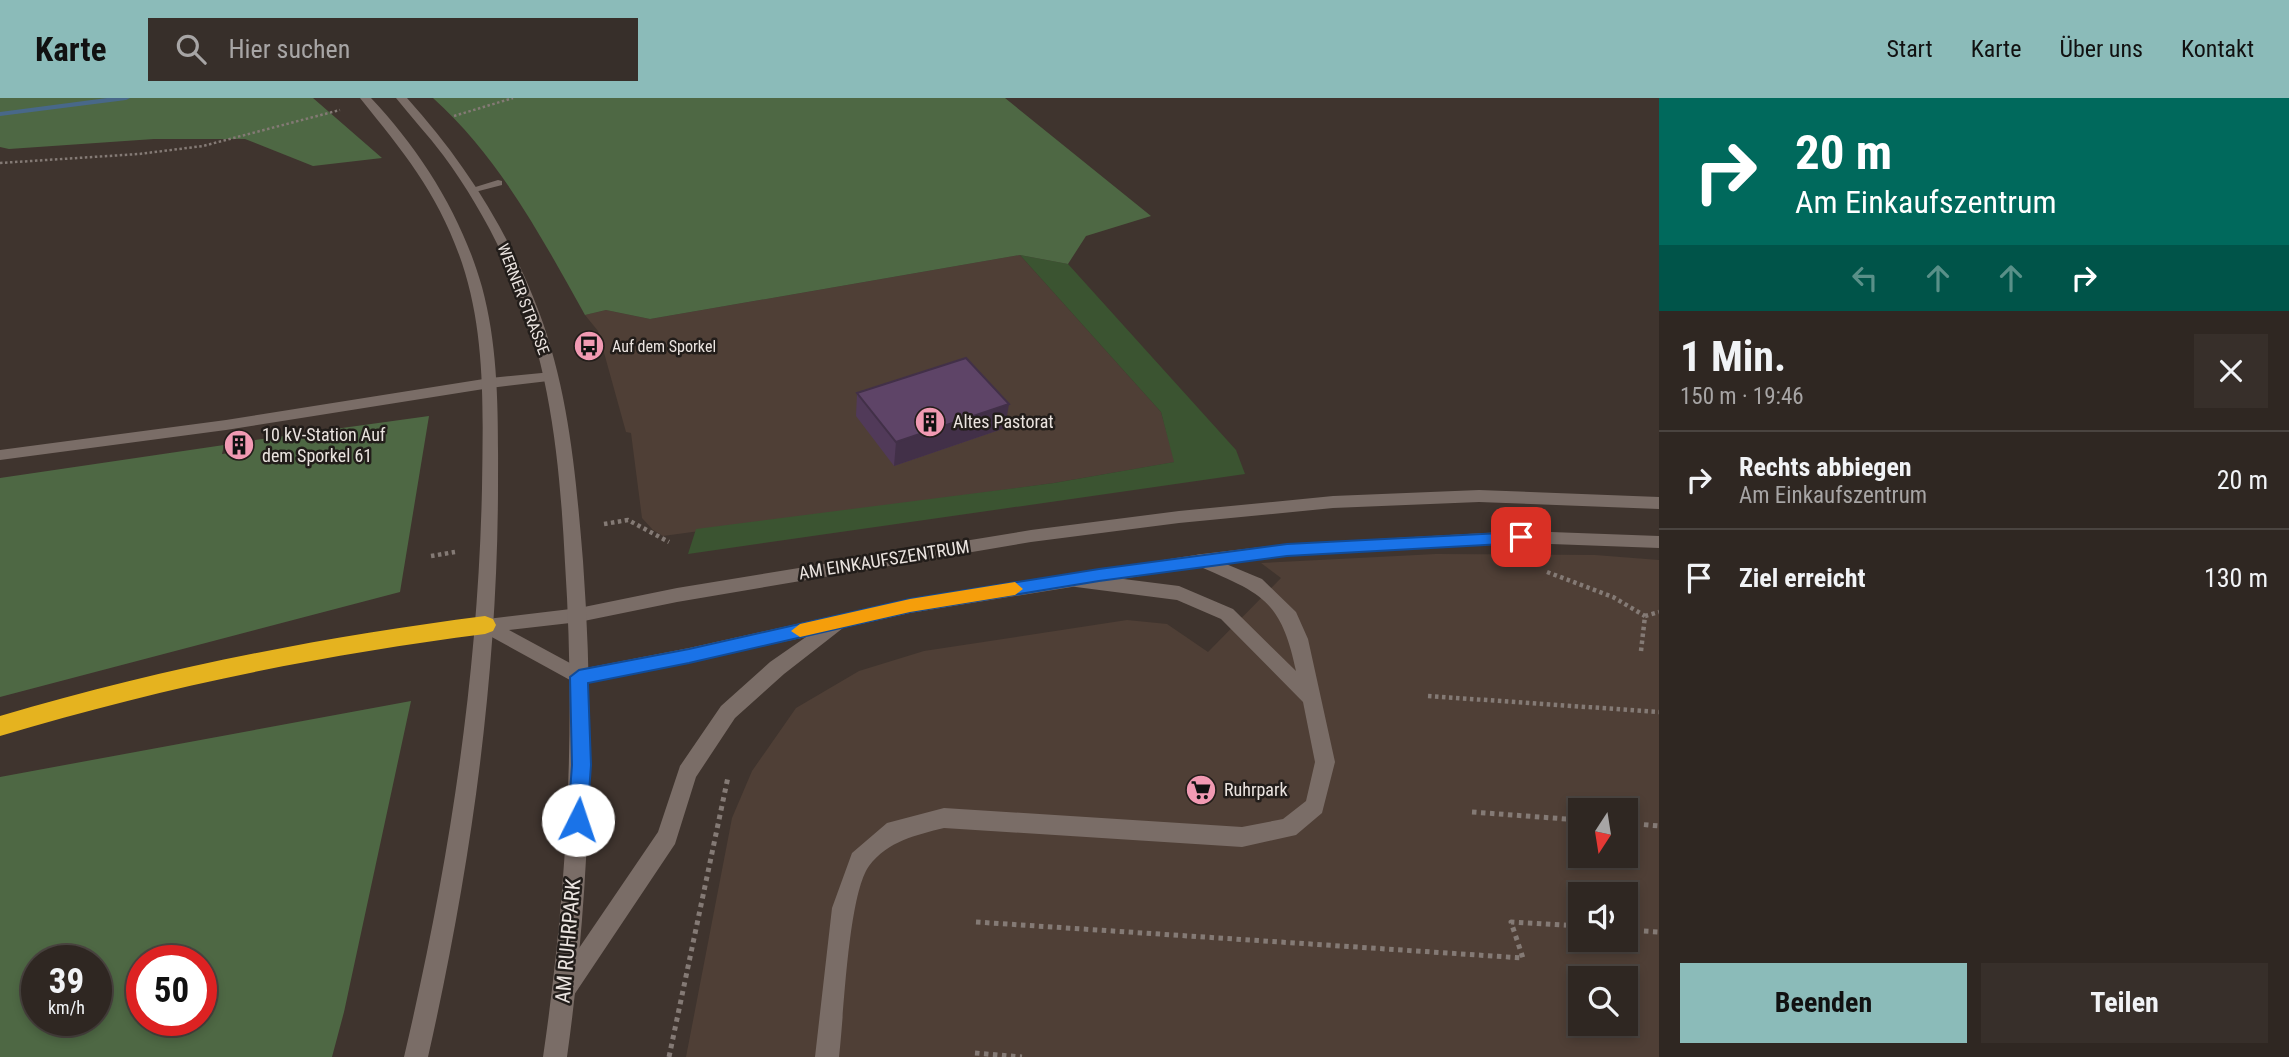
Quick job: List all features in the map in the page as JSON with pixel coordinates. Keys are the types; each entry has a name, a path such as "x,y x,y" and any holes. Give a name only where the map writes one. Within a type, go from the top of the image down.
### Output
{"highway":[{"path":"0,726 83,700 375,638 485,625"}],"street":[{"name":"WERNER STRASSE","path":"401,98 426,124 475,189 499,233 529,305 552,377 571,500 579,615"},
{"path":"368,100 419,162 468,263 482,318 489,383 490,546 485,625 465,801 432,992 416,1057"},
{"path":"475,189 498,183"},
{"path":"0,455 226,425 489,383 552,377"},
{"name":"AM EINKAUFSZENTRUM","path":"485,625 579,615 677,595 1031,536 1192,515 1334,502 1479,496 1659,503"},
{"path":"485,625 579,677 689,656 910,606 1202,560 1287,550 1521,537 1659,542"},
{"path":"827,1057 843,908 860,860 895,830 944,818 1242,837 1288,828 1315,806 1325,762 1299,639 1287,612 1249,580 1202,560"},
{"path":"1073,579 1179,593 1227,614 1312,699"},
{"name":"AM RUHRPARK","path":"555,1057 566,987 581,765 579,615"},
{"path":"566,987 667,837 687,773 728,712 778,668 841,622"}],"path":[{"path":"448,118 513,98"},
{"path":"0,163 139,154 203,146 368,100"},
{"path":"628,520 669,542"},
{"path":"1538,570 1582,583 1645,616 1659,612"},
{"path":"1641,651 1645,616"},
{"path":"1428,696 1659,712"},
{"path":"669,1057 727,789 728,712"},
{"path":"1472,811 1568,819"},
{"path":"1638,825 1659,826"},
{"path":"976,922 1523,958 1511,922 1568,925"},
{"path":"1638,931 1659,932"},
{"path":"975,1053 1022,1057"}],"shaded area":[{"name":"Altes Pastorat","path":"1020,255 1161,412 1175,462 1054,483 663,536 642,518 631,433 626,432 598,331 585,315 606,310 650,319"},
{"name":"Ruhrpark","path":"1436,554 1595,555 1659,560 1659,1057 686,1057 732,818 752,771 796,708 859,671 924,651 1127,620 1167,624 1208,652 1281,578 1261,563"}],"green space":[{"path":"0,98 313,98 382,158 313,166 245,139 154,139 9,149 0,147"},
{"path":"433,98 1005,98 1151,216 1086,236 1068,264 1020,255 650,319 606,310 585,315 499,172 457,121"},
{"path":"1020,255 1068,264 1236,450 1245,474 688,554 696,529 1054,483 1174,462 1161,412"},
{"path":"429,416 400,592 0,697 0,478 224,445 222,454 252,450 255,440"},
{"path":"411,701 332,1057 0,1057 0,777"}],"building":[{"path":"966,358 1009,404 896,442 857,393"}],"waterway":[{"path":"0,114 126,98"}],"slow traffic":[{"path":"800,631 910,606 1015,589"}],"place":[{"name":"Auf dem Sporkel","path":"589,346"},
{"name":"Altes Pastorat","path":"930,422"},
{"name":"10 kV-Station Auf dem Sporkel 61","path":"239,445"},
{"name":"Ruhrpark","path":"1201,790"}],"route":[{"path":"578,820 581,765 579,677 689,656 910,606 1099,575 1287,550 1521,537"}]}
